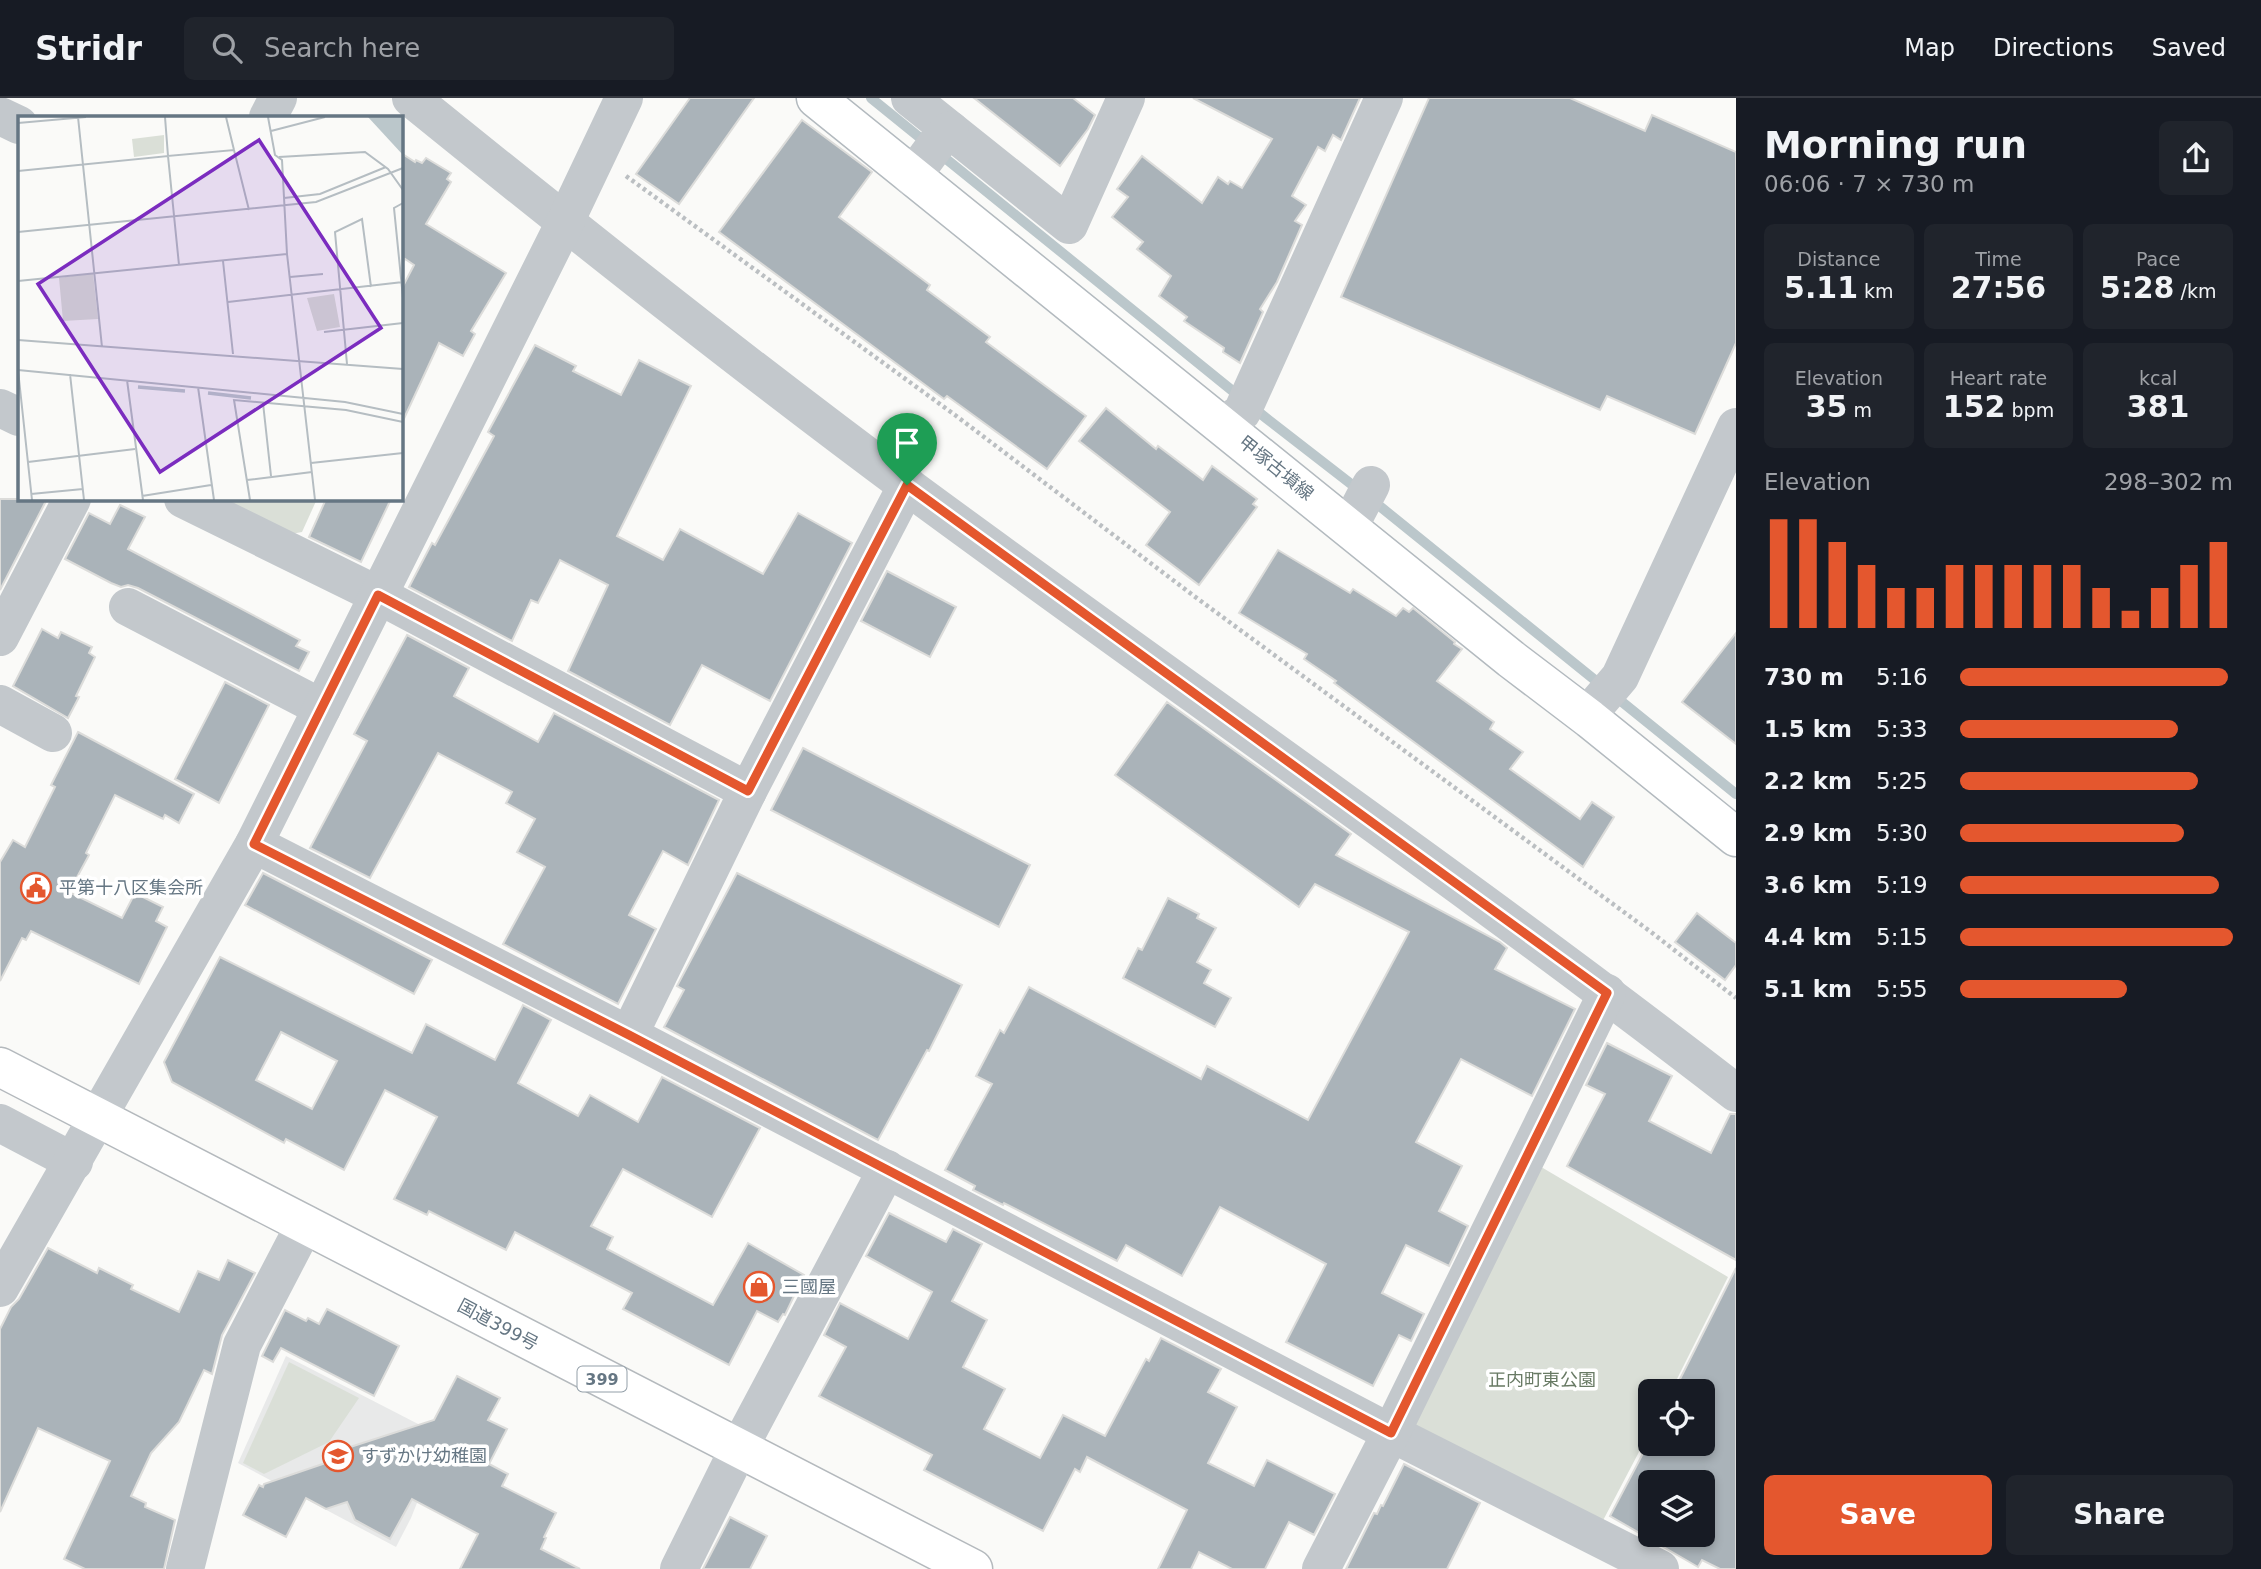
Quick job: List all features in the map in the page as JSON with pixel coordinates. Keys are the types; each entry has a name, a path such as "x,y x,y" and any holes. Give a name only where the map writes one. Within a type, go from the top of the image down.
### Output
{"main road":[{"name":"甲塚古墳線","path":"816,98 931,152 1239,411 1349,527 1511,659 1602,700 1736,837"},
{"name":"国道399号","path":"13,1073 738,1450 973,1569"}],"street":[{"path":"269,116 278,98"},
{"path":"411,98 565,222 907,485 1607,993 1736,1093"},
{"path":"0,1288 254,844 565,222 624,98"},
{"path":"918,101 931,152 1069,225 1126,98"},
{"path":"1239,411 1384,98"},
{"path":"0,116 18,125"},
{"path":"0,408 18,417"},
{"path":"1602,700 1736,428"},
{"path":"629,1035 748,791 907,485"},
{"path":"1349,527 1371,485"},
{"path":"0,636 71,500"},
{"path":"186,500 378,595 748,791"},
{"path":"128,607 322,708"},
{"path":"0,704 53,733"},
{"path":"254,844 629,1035 1391,1433 1660,1569"},
{"path":"1321,1569 1391,1433 1607,993"},
{"path":"0,1123 74,1162"},
{"path":"679,1569 738,1450 887,1169"},
{"path":"185,1569 242,1345 305,1224"}],"path":[{"path":"597,155 955,415 1736,998"}],"shaded area":[{"name":"すずかけ幼稚園","path":"286,1356 422,1426 438,1450 411,1518 396,1547 238,1463"}],"green space":[{"path":"224,500 317,500 302,532 291,534"},
{"name":"正内町東公園","path":"1531,1161 1728,1277 1677,1379 1638,1379 1638,1454 1598,1530 1395,1432"},
{"path":"289,1362 359,1398 329,1442 264,1474 243,1463"}],"building":[{"path":"690,98 754,98 679,204 636,174"},
{"path":"974,98 1073,98 1095,115 1088,129 1060,166"},
{"path":"1193,98 1360,98 1341,140 1333,135 1325,151 1318,147 1292,196 1306,205 1295,221 1302,225 1277,282 1260,309 1263,312 1240,363 1223,352 1224,348 1184,321 1187,317 1159,296 1171,276 1137,249 1143,242 1112,217 1128,197 1117,189 1142,156 1202,203 1218,177 1228,184 1230,181 1242,188 1272,139"},
{"path":"1429,98 1570,98 1645,131 1652,115 1736,152 1736,343 1695,434 1607,396 1600,410 1341,297"},
{"path":"802,120 872,172 839,217 930,285 927,290 990,337 986,342 1086,416 1047,469 947,396 944,399 719,232"},
{"path":"402,154 415,162 416,160 422,163 426,158 451,173 447,179 451,182 426,224 506,273 471,331 475,334 463,356 439,343 402,423 402,288 414,265 405,259 402,264"},
{"path":"535,345 576,366 573,371 621,395 639,360 691,386 617,536 663,560 680,529 763,574 798,513 852,543 770,701 702,665 670,725 568,671 608,585 560,560 538,603 531,600 512,641 409,587 494,436 488,432"},
{"path":"1106,408 1156,449 1158,446 1203,480 1212,466 1257,499 1253,504 1257,507 1199,585 1146,545 1170,512 1079,441"},
{"path":"0,499 46,500 0,590"},
{"path":"326,500 391,500 361,562 309,537"},
{"path":"120,505 145,517 128,549 300,640 296,646 309,652 299,671 138,588 128,585 121,587 65,559 89,513 110,524"},
{"path":"1278,550 1350,593 1353,589 1396,616 1403,608 1409,612 1413,608 1462,649 1437,681 1494,722 1490,729 1523,752 1510,769 1580,819 1592,802 1614,817 1583,867 1334,683 1336,681 1304,659 1307,654 1239,613"},
{"path":"887,571 956,607 930,657 861,621"},
{"path":"42,629 58,638 61,632 92,647 89,653 95,657 68,718 13,686"},
{"path":"1736,633 1736,744 1682,702"},
{"path":"407,635 469,668 454,696 538,742 554,713 719,800 688,865 663,851 629,915 656,929 618,1004 503,944 545,867 517,852 535,819 506,803 512,792 438,753 370,878 310,848 367,741 354,734"},
{"path":"225,682 269,705 219,803 175,779"},
{"path":"1167,702 1351,834 1336,855 1500,942 1507,948 1495,969 1575,1009 1532,1096 1461,1059 1416,1142 1462,1166 1439,1211 1468,1226 1449,1266 1406,1245 1382,1293 1424,1314 1411,1341 1399,1335 1373,1386 1286,1342 1326,1264 1220,1207 1182,1276 1126,1245 1117,1261 973,1190 975,1186 945,1170 992,1084 976,1076 1000,1030 1004,1033 1029,987 1201,1079 1207,1066 1308,1120 1409,932 1315,884 1299,907 1115,775"},
{"path":"78,732 194,794 179,823 165,815 163,819 115,795 86,853 89,855 69,892 122,918 135,893 163,907 156,921 167,927 139,984 31,931 26,940 22,938 0,981 0,862 13,840 25,847 55,787 51,785"},
{"path":"803,748 1030,865 999,927 771,810"},
{"path":"263,873 432,960 414,994 245,905"},
{"path":"737,873 962,985 929,1051 927,1050 878,1140 664,1027 684,990 677,986"},
{"path":"1168,898 1199,914 1197,918 1216,928 1197,962 1211,970 1204,983 1231,998 1215,1027 1123,978 1138,948 1142,950"},
{"path":"1697,913 1736,943 1736,965 1725,980 1675,942"},
{"path":"220,957 412,1053 426,1024 495,1060 523,1005 551,1020 518,1083 578,1116 590,1095 638,1122 662,1077 760,1128 712,1217 623,1169 591,1226 613,1237 607,1249 713,1305 748,1243 804,1275 785,1315 783,1314 778,1322 757,1311 729,1365 623,1309 632,1293 515,1232 506,1250 429,1211 427,1215 394,1199 437,1117 385,1090 344,1170 286,1139 284,1143 172,1082 164,1062","holes":["281,1032 337,1061 312,1109 256,1080"]},
{"path":"1607,1043 1672,1076 1649,1121 1711,1153 1730,1114 1736,1114 1736,1260 1567,1166 1605,1094 1586,1085"},
{"path":"889,1213 946,1242 953,1229 982,1244 952,1301 987,1320 963,1367 1005,1389 984,1429 1040,1458 1063,1415 1105,1436 1146,1359 1149,1361 1161,1338 1221,1369 1208,1392 1237,1407 1208,1463 1254,1486 1267,1460 1335,1494 1314,1535 1289,1522 1265,1569 1232,1569 1199,1552 1191,1569 1158,1569 1187,1510 1087,1457 1080,1472 1075,1469 1043,1531 924,1470 932,1455 819,1396 846,1347 824,1335 840,1303 908,1339 932,1292 866,1256"},
{"path":"48,1248 97,1273 99,1268 133,1285 131,1289 179,1312 198,1271 219,1280 228,1260 255,1273 222,1335 212,1374 204,1370 179,1422 151,1453 131,1496 146,1503 145,1507 175,1520 164,1569 85,1569 64,1559 110,1461 38,1428 0,1512 0,1329"},
{"path":"1736,1268 1736,1569 1720,1569 1702,1560 1698,1567 1663,1547 1715,1547 1715,1470 1638,1470 1638,1532 1610,1516 1642,1456 1715,1456 1715,1379 1680,1379"},
{"path":"327,1309 399,1346 374,1396 281,1348 273,1362 262,1356 285,1310 306,1321 308,1318 319,1324"},
{"path":"457,1376 500,1398 488,1420 507,1429 489,1464 508,1474 502,1486 556,1513 541,1549 580,1569 460,1569 478,1534 412,1499 390,1539 355,1520 347,1502 326,1509 306,1498 286,1537 243,1515 259,1485 263,1487 264,1484 343,1457 341,1450 434,1420"},
{"path":"1404,1464 1480,1503 1447,1569 1346,1569 1374,1513 1377,1514 1381,1505 1383,1506"},
{"path":"730,1517 767,1536 750,1569 703,1569"}],"waterway":[{"path":"871,98 1736,794"}],"place":[{"name":"平第十八区集会所","path":"36,888"},
{"name":"三國屋","path":"759,1287"},
{"name":"すずかけ幼稚園","path":"338,1456"}],"route":[{"path":"907,485 1607,993 1391,1433 629,1035 254,844 378,595 748,791 907,485"}]}
